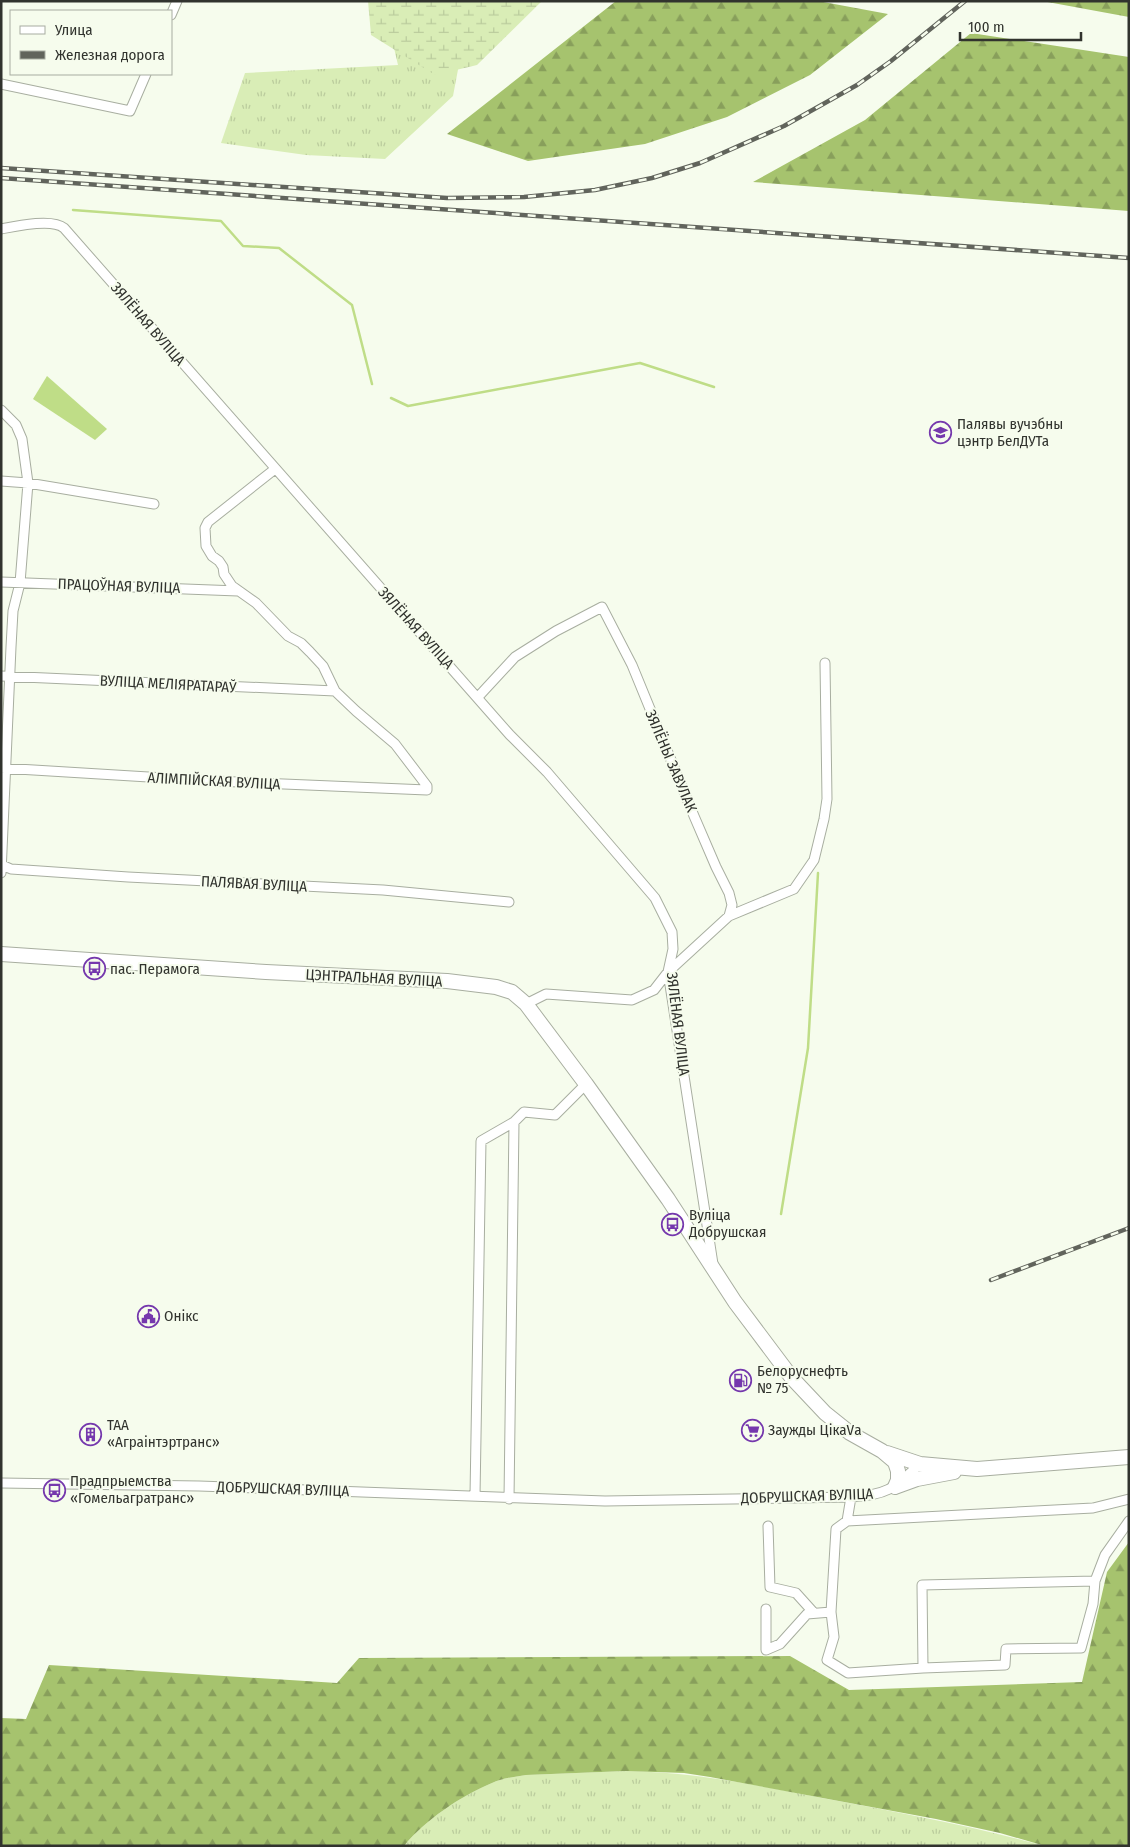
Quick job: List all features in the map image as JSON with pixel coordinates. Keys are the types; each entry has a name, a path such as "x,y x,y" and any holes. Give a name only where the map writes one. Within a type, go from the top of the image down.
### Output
{"main road":[{"name":"ЦЭНТРАЛЬНАЯ ВУЛІЦА","path":"1,954 266,972 447,981 496,987 512,992 526,1004 654,1178 714,1271 776,1358 812,1401 825,1413 850,1432 882,1452"},
{"path":"882,1452 920,1464 977,1469"},
{"path":"882,1452 895,1462 898,1471 898,1480 895,1487"},
{"path":"895,1487 917,1479 949,1472 1129,1457"}],"street":[{"path":"172,13 177,1"},
{"path":"1,84 130,111 146,75"},
{"name":"ЗЯЛЁНАЯ ВУЛІЦА","path":"1,230 47,223 60,225 64,228 510,735 547,772 655,898 672,932 673,949 668,972 714,1271"},
{"path":"1,410 16,425 22,439 28,483 20,583 13,611 5,676 2,867"},
{"path":"275,469 208,522 205,528 206,546 212,556 223,567 228,581 238,591 256,603 288,636 301,644 323,666 335,691"},
{"path":"1,482 28,483 154,504"},
{"name":"ПРАЦОЎНАЯ ВУЛІЦА","path":"1,582 238,591"},
{"name":"ЗЯЛЁНЫ ЗАВУЛАК","path":"478,697 515,658 556,631 602,607 632,665 694,816 729,893 732,904 729,916"},
{"path":"526,1004 546,994 632,1000 654,990 668,972 729,916 794,889 814,860 827,799 826,663"},
{"name":"ВУЛІЦА МЕЛІЯРАТАРАЎ","path":"5,676 335,691"},
{"name":"АЛІМПІЙСКАЯ ВУЛІЦА","path":"3,768 224,782 427,790 427,786 395,744 335,691"},
{"name":"ПАЛЯВАЯ ВУЛІЦА","path":"2,867 128,877 383,890 509,902"},
{"path":"475,1496 481,1141 514,1122 524,1112 555,1115 586,1084"},
{"path":"509,1498 514,1122"},
{"name":"ДОБРУШСКАЯ ВУЛІЦА","path":"1,1482 199,1486 605,1501 851,1497 883,1493 895,1487 920,1464"},
{"path":"847,1521 851,1497"},
{"path":"1129,1499 1094,1508 847,1521 836,1529 831,1612 834,1637 827,1660 848,1673 1005,1665 1006,1649 1081,1648 1093,1604 1095,1581 1105,1556 1129,1521"},
{"path":"768,1526 770,1587 796,1593 814,1613"},
{"path":"923,1668 922,1585 1095,1581"},
{"path":"766,1609 766,1650 780,1644 807,1614 831,1612"}],"green space":[{"path":"368,1 542,1 477,65 435,75 371,35"},
{"path":"383,1 467,22 453,96 385,159 306,155 221,143 245,73 398,65"},
{"path":"616,1 818,1 888,14 810,75 727,117 645,144 528,161 447,134"},
{"path":"1042,1 1129,1 1129,17"},
{"path":"971,33 1129,57 1129,211 753,182 865,120"},
{"path":"1129,1542 1129,1846 1045,1846 1000,1833 936,1819 710,1777 684,1773 626,1771 526,1775 496,1781 468,1794 444,1810 422,1827 404,1846 1,1846 1,1718 26,1719 49,1665 337,1683 359,1658 790,1656 849,1690 1082,1682 1107,1572"},
{"path":"626,1771 676,1774 749,1784 934,1820 1045,1846 404,1846 422,1827 444,1810 468,1794 496,1781 526,1775"}],"shaded area":[{"path":"47,376 107,429 95,440 33,399"}],"waterway":[{"path":"73,210 221,221 243,246 279,248 352,305 372,384"},
{"path":"391,398 408,406 640,363 714,387"},
{"path":"781,1214 808,1048 818,873"}],"railway":[{"path":"1,168 447,198 524,197 595,190 652,178 700,163 784,126 857,85 891,61 965,1"},
{"path":"1,178 1129,258"},
{"path":"991,1280 1129,1228"}],"place":[{"name":"Палявы вучэбны цэнтр БелДУТа","path":"941,433"},
{"name":"пас. Перамога","path":"94,969"},
{"name":"Вуліца Добрушская","path":"673,1224"},
{"name":"Онікс","path":"148,1316"},
{"name":"Белоруснефть № 75","path":"741,1380"},
{"name":"Заужды ЦікаVа","path":"752,1430"},
{"name":"ТАА «Аграінтэртранс»","path":"91,1434"},
{"name":"Прадпрыемства «Гомельагратранс»","path":"54,1490"}]}
